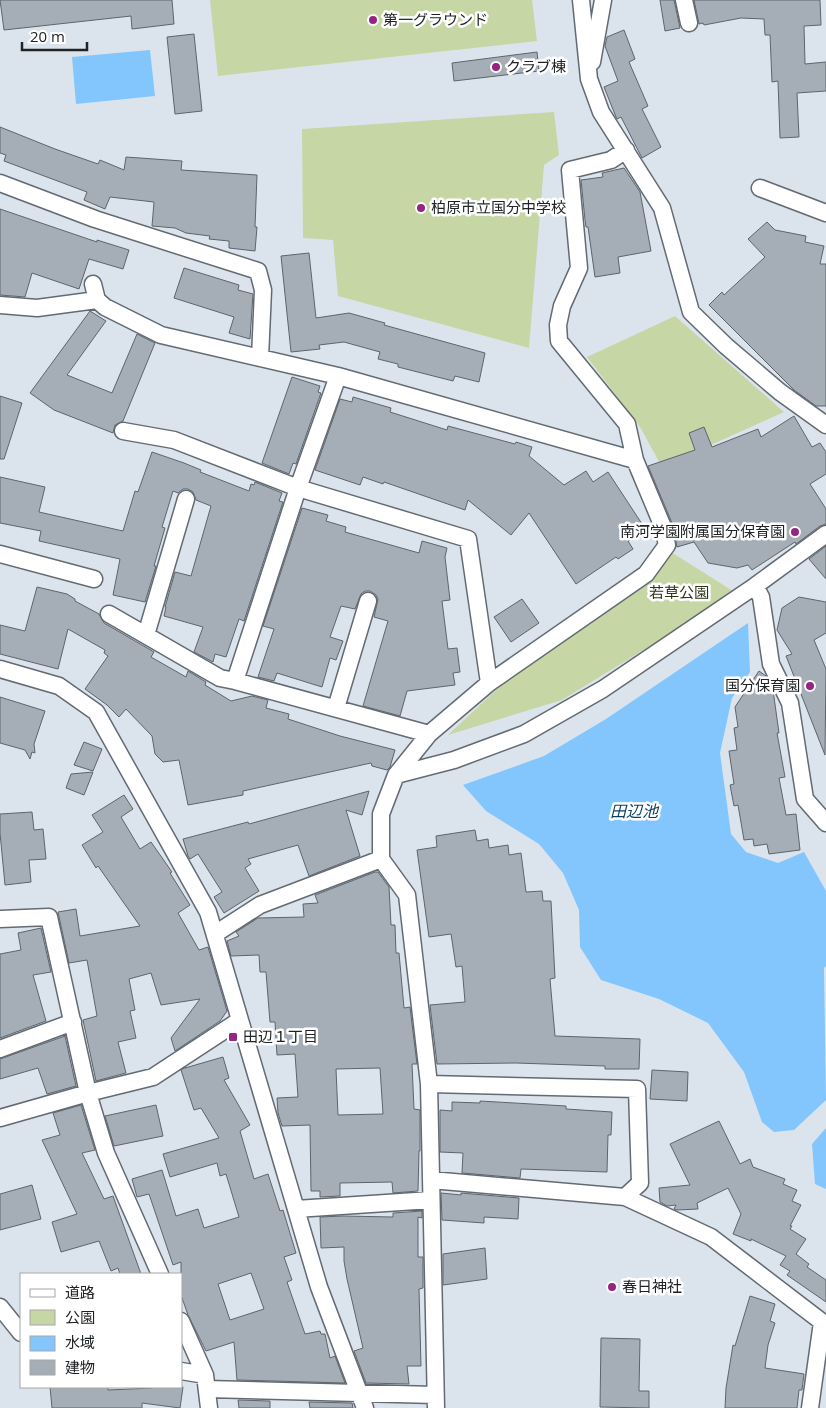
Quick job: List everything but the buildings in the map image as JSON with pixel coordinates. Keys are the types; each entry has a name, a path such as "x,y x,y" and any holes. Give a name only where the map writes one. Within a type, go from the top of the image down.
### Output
{"street":[{"path":"580,0 589,79 601,112 662,208 691,312 726,346 780,392 822,419"},
{"path":"589,79 603,0"},
{"path":"684,0 688,23"},
{"path":"182,1371 206,1382 362,1400 435,1402 429,1084 407,895 380,859 380,814 396,775 429,734 489,682 646,574 667,546 663,527 635,460 628,424 559,342 558,326 562,306 579,268 570,170 611,160 626,150"},
{"path":"0,183 95,219 258,271 264,290 260,358"},
{"path":"760,188 826,213"},
{"path":"0,305 37,308 95,292 105,307 161,335 338,376 635,460"},
{"path":"235,681 298,488 338,376"},
{"path":"123,431 174,440 298,488 468,539 489,682"},
{"path":"146,635 186,499"},
{"path":"396,775 454,760 524,734 603,689 755,586 826,534"},
{"path":"0,554 94,578"},
{"path":"755,586 761,597 771,664 790,702 805,799 826,823"},
{"path":"336,708 368,602"},
{"path":"110,614 220,678 429,734"},
{"path":"0,669 59,686 96,712 208,912 319,1287 362,1400"},
{"path":"215,934 260,905 380,859"},
{"path":"0,919 49,917 88,1093 106,1153 160,1273"},
{"path":"0,1118 153,1077 240,1020"},
{"path":"0,1049 73,1022"},
{"path":"429,1084 637,1089 640,1183 625,1197"},
{"path":"431,1180 625,1197 711,1237 824,1324 810,1408"},
{"path":"296,1209 431,1200"},
{"path":"0,1307 20,1333"},
{"path":"182,1323 206,1382 209,1408"}],"green space":[{"name":"第一グラウンド","path":"210,0 532,0 537,41 218,76"},
{"path":"554,112 559,155 544,165 529,348 338,296 333,240 303,238 302,129"},
{"path":"675,316 784,412 662,467 640,427 587,357"},
{"name":"若草公園","path":"671,552 736,593 562,700 448,735 516,671"}],"water":[{"path":"150,50 155,96 76,104 72,57"},
{"name":"田辺池","path":"748,623 750,672 732,698 720,753 731,834 746,852 778,863 804,852 826,891 826,966 824,968 826,1100 794,1130 774,1132 762,1122 744,1072 708,1023 659,999 601,980 580,947 579,910 563,873 539,844 486,811 463,785 544,756 606,719"},
{"path":"826,1128 826,1189 815,1184 812,1144"}],"place":[{"name":"第一グラウンド","path":"373,20"},
{"name":"クラブ棟","path":"496,67"},
{"name":"柏原市立国分中学校","path":"421,208"},
{"name":"南河学園附属国分保育園","path":"795,532"},
{"name":"国分保育園","path":"810,686"},
{"name":"田辺１丁目","path":"233,1037"},
{"name":"春日神社","path":"612,1287"}]}
